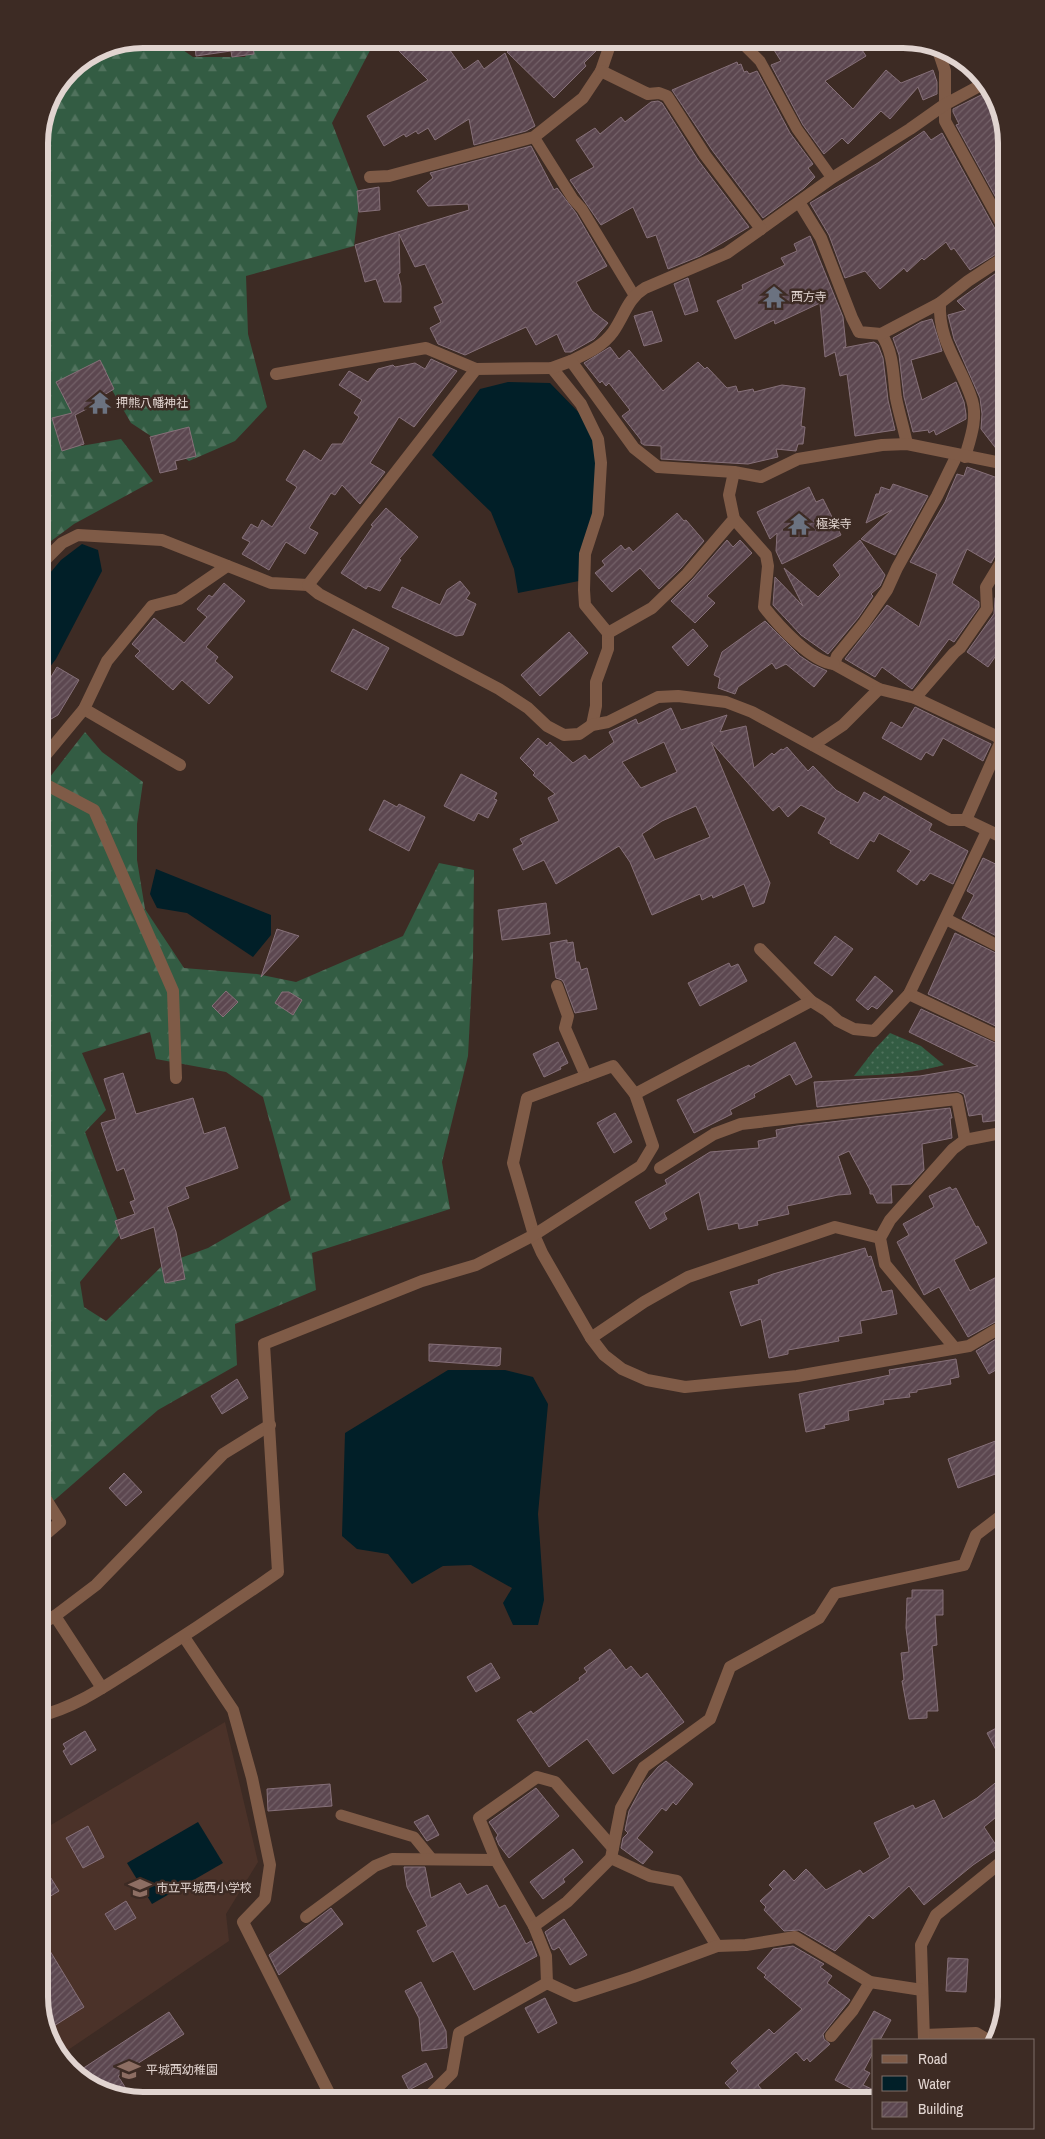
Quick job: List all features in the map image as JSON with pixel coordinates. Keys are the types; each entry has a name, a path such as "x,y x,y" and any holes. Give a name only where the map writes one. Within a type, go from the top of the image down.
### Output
{"street":[{"path":"370,177 389,176 476,151 534,137 583,98 601,71 609,48"},
{"path":"940,55 945,71 945,121 998,217"},
{"path":"601,71 648,94 659,93 667,96 704,155 761,229"},
{"path":"276,374 426,348 476,370 552,368 571,361 596,349 613,332 634,295 645,288 727,253 832,178 910,129 944,105 979,87"},
{"path":"799,202 821,238 859,332 881,334 940,303 968,281 998,261"},
{"path":"834,664 836,656 864,623 887,590 897,568 961,456 972,430 972,401 943,337 939,314 940,303"},
{"path":"881,334 890,352 896,398 907,444"},
{"path":"571,361 634,448 658,467 734,472 761,477 798,459 882,445 907,444 998,463"},
{"path":"552,368 580,404 598,439 601,463 598,514 586,554 584,590 585,605 608,633 608,649 596,682 596,706 592,725"},
{"path":"308,585 342,538 476,370"},
{"path":"734,472 729,495 734,519 766,555 768,566 763,596 764,607 776,623 824,663 834,664 879,689 915,698 998,738"},
{"path":"608,633 652,608 687,574 734,519"},
{"path":"48,557 62,544 78,535 162,540 271,583 308,585 319,594 499,689 528,708 547,726 564,735 579,734 592,725 608,722 658,697 678,696 726,702 752,712 950,820 966,820 998,836"},
{"path":"48,752 84,708 107,660 152,606 179,599 227,566"},
{"path":"915,698 960,648 987,609 986,587 998,567"},
{"path":"813,745 843,725 879,689"},
{"path":"84,708 180,765"},
{"path":"966,820 998,753"},
{"path":"48,786 94,810 173,991 176,1078"},
{"path":"760,949 811,1001 827,1010 838,1021 854,1029 874,1031 909,994 987,831"},
{"path":"946,919 998,946"},
{"path":"557,986 568,1016 565,1028 586,1076"},
{"path":"909,994 998,1036"},
{"path":"635,1094 811,1001"},
{"path":"48,1714 59,1711 102,1688 184,1637 278,1572 264,1344 422,1281 476,1265 534,1235 640,1166 653,1146 635,1094 612,1066 527,1098 513,1163 534,1235 542,1253 591,1338 604,1355 622,1369 647,1380 685,1387 797,1376 954,1347 969,1346 998,1329"},
{"path":"660,1168 714,1134 741,1124 957,1099 965,1140"},
{"path":"954,1347 886,1264 880,1238 890,1220 954,1149 965,1140 998,1134"},
{"path":"591,1338 644,1302 688,1277 835,1227 880,1238"},
{"path":"48,1620 96,1584 224,1454 270,1425"},
{"path":"48,1503 60,1522 48,1532"},
{"path":"534,1926 567,1902 612,1853 621,1808 644,1767 710,1719 730,1667 819,1618 835,1593 964,1565 976,1535 998,1518"},
{"path":"55,1616 102,1688"},
{"path":"184,1637 233,1710 252,1778 270,1865 265,1899 243,1922 330,2091"},
{"path":"547,1983 546,1956 534,1926 496,1860 479,1818 537,1777 555,1782 612,1853 650,1876 676,1881 717,1946"},
{"path":"306,1916 375,1866 392,1859 496,1860"},
{"path":"986,2039 976,2032 924,2038 921,1945 936,1915 998,1865"},
{"path":"547,1983 575,1996 633,1978 717,1946 746,1945 795,1937 870,1982 922,1990"},
{"path":"831,2036 853,2010 870,1982"},
{"path":"434,2091 452,2073 459,2033 547,1983"}],"lane":[{"path":"747,48 760,61 797,130 832,178"},
{"path":"534,137 573,199 582,209 634,295"},
{"path":"340,1815 414,1837 432,1859"}],"shaded area":[{"name":"市立平城西小学校","path":"225,1722 258,1862 226,1914 229,1941 68,2050 76,2065 60,2044 49,2015 48,1827"}],"green space":[{"path":"180,48 193,57 245,57 251,48 371,48 332,123 360,195 354,246 246,276 248,334 267,407 235,441 189,461 131,423 105,378 66,391 81,446 121,439 153,481 74,524 48,543 48,130 60,95 80,71 100,57 124,49"},
{"path":"85,732 102,752 143,782 137,824 137,860 145,909 184,968 257,974 296,982 403,936 439,863 474,870 473,959 468,1056 442,1162 450,1209 312,1253 316,1290 235,1324 237,1365 158,1410 50,1504 48,1499 48,779","holes":["150,1032 156,1059 226,1072 263,1097 291,1200 208,1248 164,1264 106,1321 84,1307 80,1282 122,1232 85,1132 106,1110 82,1053"]},
{"path":"890,1033 921,1046 944,1065 899,1073 854,1076"}],"water":[{"path":"508,382 550,383 588,422 602,467 579,581 518,593 514,569 491,512 432,455 480,389"},
{"path":"82,544 98,550 102,571 56,659 48,669 48,575 61,560"},
{"path":"156,869 271,915 271,935 253,957 187,913 157,908 150,894"},
{"path":"448,1370 505,1370 533,1377 548,1404 538,1514 544,1600 538,1625 513,1625 503,1603 512,1588 471,1565 443,1566 412,1584 388,1554 357,1549 342,1536 345,1433"},
{"path":"198,1822 223,1863 152,1904 127,1863"}],"building":[{"path":"195,48 253,48 254,54 232,57 231,51 196,56"},
{"path":"396,48 448,48 464,70 478,60 484,69 505,53 535,126 526,131 474,145 469,119 435,140 428,128 418,134 416,131 406,137 404,134 384,146 367,116 428,80"},
{"path":"512,48 599,48 584,63 586,66 554,98 507,52"},
{"path":"773,48 861,48 866,56 825,81 853,109 886,70 901,83 933,70 937,82 937,94 923,100 918,87 890,119 881,111 848,144 842,138 824,154 803,125 771,65 781,61"},
{"path":"737,62 738,65 741,64 744,72 747,71 749,74 757,71 790,133 813,164 808,168 815,177 804,188 763,218 712,150 672,90"},
{"path":"984,94 985,95 997,130 998,201 956,125 959,124 953,109"},
{"path":"658,101 662,103 698,160 749,227 700,256 668,269 656,235 647,238 633,207 601,225 570,180 594,167 576,140 595,128 600,134 621,117 625,122 651,102"},
{"path":"924,131 931,140 942,133 998,234 998,253 970,270 954,248 951,250 946,242 924,260 922,258 907,272 904,268 880,289 865,271 845,278 829,235 810,203 878,163"},
{"path":"531,146 554,190 557,188 576,213 607,266 576,282 592,311 608,323 594,339 571,352 565,352 557,334 536,345 526,327 465,355 438,344 430,328 441,322 434,307 443,303 425,264 415,267 399,234 400,273 398,274 401,286 401,302 384,302 376,279 365,282 355,245 469,210 468,204 428,206 417,191 433,178 430,173"},
{"path":"379,187 380,210 359,212 357,191"},
{"path":"810,236 843,317 846,346 843,348 874,342 878,345 883,358 888,400 895,430 855,436 847,374 840,376 835,352 825,357 820,303 775,324 774,320 735,339 717,301 743,289 742,285 785,265 781,258 797,251 794,244"},
{"path":"998,272 998,451 981,429 980,398 954,339 948,315 966,310 957,301"},
{"path":"688,278 698,311 685,315 674,284"},
{"path":"652,311 662,341 644,346 634,316"},
{"path":"932,319 942,351 911,360 922,400 956,382 964,402 966,414 966,419 936,435 934,430 929,433 928,430 913,432 904,397 899,355 893,338 921,322"},
{"path":"610,347 619,359 629,350 663,391 698,362 705,369 707,367 727,388 736,386 738,392 753,389 754,392 782,385 805,388 801,426 805,427 803,444 798,444 796,451 776,449 778,457 748,464 661,459 661,446 644,445 641,443 641,440 622,416 630,410 609,383 606,386 602,381 600,383 584,363"},
{"path":"431,359 457,371 414,427 399,417 370,463 385,472 360,504 342,485 335,495 331,493 309,528 318,533 305,554 286,542 269,570 242,554 250,542 242,538 251,524 258,528 262,520 272,527 297,487 286,480 304,450 321,461 332,444 342,444 359,417 354,413 362,400 339,385 349,371 368,382 378,369 393,365 395,367 415,363 425,369"},
{"path":"100,360 114,389 104,395 106,399 75,415 84,444 62,451 52,418 72,413 56,382"},
{"path":"189,427 196,456 175,461 177,469 160,473 150,437"},
{"path":"967,467 998,478 998,551 991,563 967,549 952,583 979,602 979,607 954,642 949,639 912,689 882,667 875,677 845,659 887,605 919,627 937,574 910,562 945,502 957,474 964,476"},
{"path":"893,484 928,496 895,555 861,539 892,510 866,523 876,494 879,494 881,487 890,490"},
{"path":"809,487 816,502 823,499 841,535 782,564 776,551 777,533 770,539 757,512"},
{"path":"386,508 418,537 399,559 401,560 380,591 368,586 366,589 341,573 373,526 371,525"},
{"path":"677,513 684,521 686,520 704,541 681,568 659,589 640,568 612,592 595,573 605,565 602,561 621,545 625,550 629,547 633,552"},
{"path":"727,540 733,547 740,540 752,553 707,596 715,603 695,623 671,601"},
{"path":"860,540 885,575 880,586 871,594 873,596 858,618 828,654 801,635 773,605 775,577 803,606 784,568 818,597 840,575 833,565"},
{"path":"460,581 470,593 466,599 476,604 463,635 456,636 392,607 402,587 440,605 447,590"},
{"path":"224,583 245,601 206,647 218,657 215,661 233,677 209,704 182,680 173,690 135,656 140,651 132,644 154,618 184,643 207,617 197,609 209,595 212,597"},
{"path":"998,593 998,659 995,657 988,667 967,652 994,614 995,598"},
{"path":"765,621 800,656 827,671 814,687 786,664 776,669 772,663 738,687 735,694 718,688 720,678 714,675 722,652"},
{"path":"353,629 389,648 367,690 331,671"},
{"path":"693,629 708,646 688,666 672,647"},
{"path":"569,632 588,653 540,696 521,675"},
{"path":"57,667 79,680 58,715 48,721 48,682"},
{"path":"915,707 991,744 983,761 943,738 933,756 926,752 921,760 882,738 891,722 902,728"},
{"path":"671,708 681,730 727,715 720,732 746,726 754,768 772,753 774,755 787,747 808,771 813,766 836,790 858,803 864,792 880,801 884,796 932,824 929,830 968,851 953,884 930,873 924,881 921,879 917,885 897,871 911,851 879,833 874,842 870,840 858,859 830,843 831,841 818,833 826,818 801,805 788,817 779,806 773,811 711,742 770,883 764,903 753,907 744,884 713,898 712,895 702,900 700,894 652,915 630,862 619,846 556,884 544,860 523,870 513,849 523,844 520,839 559,821 548,798 555,794 533,775 535,773 520,758 538,738 547,746 550,742 573,763 585,755 589,760 614,742 609,732 636,719 638,724","holes":["664,742 677,772 641,788 622,762","696,806 710,837 655,860 642,834 662,821"]},
{"path":"461,774 497,793 494,799 497,800 488,818 478,813 474,821 444,806"},
{"path":"384,800 397,807 399,804 425,817 409,851 369,830"},
{"path":"983,858 998,865 998,937 962,918 974,895 967,891"},
{"path":"546,903 550,934 502,940 498,910"},
{"path":"277,929 299,936 261,977"},
{"path":"955,933 998,954 998,1027 928,994"},
{"path":"835,936 853,949 832,976 814,963"},
{"path":"567,940 567,943 573,942 576,962 579,962 581,970 587,968 597,1009 575,1013 564,983 556,978 550,943"},
{"path":"729,963 731,967 738,964 747,981 700,1006 688,983"},
{"path":"875,976 893,991 877,1009 872,1006 868,1010 856,1000"},
{"path":"226,991 238,1002 223,1017 212,1006"},
{"path":"282,992 289,992 302,1000 293,1015 275,1003"},
{"path":"921,1009 998,1044 998,1120 983,1122 982,1114 969,1116 964,1094 957,1091 817,1107 814,1082 920,1076 978,1066 909,1032"},
{"path":"558,1042 568,1063 560,1067 561,1069 544,1077 533,1054"},
{"path":"795,1042 812,1077 796,1085 790,1074 754,1094 755,1097 730,1110 732,1114 694,1133 677,1100 749,1065 750,1067"},
{"path":"123,1073 136,1114 193,1098 204,1134 225,1127 238,1168 185,1187 189,1198 167,1207 176,1232 185,1279 165,1283 154,1227 121,1239 115,1221 135,1214 130,1202 135,1200 124,1168 117,1171 101,1123 116,1119 104,1079"},
{"path":"950,1108 952,1138 922,1144 924,1170 911,1184 891,1185 892,1203 877,1203 873,1194 870,1194 870,1190 849,1151 838,1156 851,1194 787,1206 789,1214 757,1221 758,1225 739,1229 738,1223 708,1230 699,1192 664,1213 667,1219 650,1229 635,1202 667,1184 665,1180 710,1152 759,1148 758,1141 777,1137 776,1130"},
{"path":"615,1113 632,1142 614,1153 597,1123"},
{"path":"950,1187 952,1190 956,1188 976,1227 978,1226 987,1243 954,1260 970,1291 998,1276 998,1320 968,1337 939,1287 924,1295 897,1242 909,1235 903,1224 934,1207 929,1196"},
{"path":"865,1248 868,1257 871,1256 882,1292 892,1290 897,1314 860,1321 862,1333 838,1337 839,1341 788,1350 788,1354 769,1358 761,1319 741,1326 730,1292 759,1284 758,1280 773,1274"},
{"path":"998,1338 998,1369 989,1374 976,1351"},
{"path":"429,1344 501,1348 500,1365 429,1361"},
{"path":"956,1359 959,1377 950,1379 951,1384 917,1390 917,1392 909,1393 910,1397 883,1400 884,1404 848,1411 849,1420 824,1425 825,1428 806,1432 799,1394 890,1375 889,1370"},
{"path":"237,1379 248,1398 222,1414 211,1396"},
{"path":"998,1440 998,1473 958,1488 948,1459"},
{"path":"124,1473 142,1492 126,1506 109,1488"},
{"path":"912,1590 943,1590 943,1615 935,1615 937,1645 932,1646 938,1711 927,1711 927,1718 909,1719 902,1681 904,1680 901,1653 909,1652 906,1628 907,1598 912,1598"},
{"path":"610,1649 626,1670 631,1666 641,1678 647,1673 684,1722 613,1774 587,1739 549,1767 517,1720 531,1711 533,1714 580,1680 579,1678 587,1672 584,1668"},
{"path":"491,1663 500,1678 476,1692 467,1677"},
{"path":"998,1727 998,1754 987,1733"},
{"path":"85,1731 96,1750 71,1765 63,1751 66,1749 63,1744"},
{"path":"666,1761 693,1784 676,1805 673,1802 666,1811 662,1808 637,1838 653,1852 643,1864 621,1848 623,1838 628,1833 625,1830 629,1811 644,1783"},
{"path":"998,1781 998,1816 984,1827 998,1848 973,1865 924,1905 909,1886 873,1919 869,1915 835,1951 799,1930 784,1931 764,1910 766,1907 760,1901 773,1889 769,1885 784,1870 794,1881 806,1869 826,1890 860,1870 863,1874 890,1857 874,1823 913,1805 915,1809 934,1800 943,1819 977,1798"},
{"path":"330,1784 332,1806 268,1811 267,1789"},
{"path":"536,1788 559,1816 509,1858 499,1845 496,1838 498,1835 489,1822"},
{"path":"428,1815 439,1835 427,1841 414,1822"},
{"path":"88,1826 104,1857 83,1868 66,1838"},
{"path":"573,1849 583,1862 563,1879 565,1882 543,1899 530,1882"},
{"path":"404,1867 425,1867 431,1898 460,1883 467,1895 487,1885 499,1908 505,1905 526,1944 531,1941 537,1956 474,1990 453,1951 433,1962 417,1931 427,1926 407,1887"},
{"path":"48,1873 59,1891 48,1898"},
{"path":"126,1901 136,1918 115,1930 105,1914"},
{"path":"331,1908 343,1924 279,1975 269,1955"},
{"path":"564,1919 587,1955 570,1965 559,1947 554,1950 552,1949 545,1932"},
{"path":"793,1946 824,1964 820,1967 832,1976 827,1983 850,2000 823,2034 824,2039 830,2044 810,2062 807,2058 804,2061 796,2052 758,2085 762,2090 760,2092 733,2092 725,2083 738,2071 731,2063 769,2029 774,2034 802,2009 764,1977 766,1975 757,1968 773,1949"},
{"path":"50,1951 84,2007 53,2027 48,2003 48,1952"},
{"path":"948,1958 968,1959 966,1992 946,1991"},
{"path":"421,1982 446,2031 447,2048 422,2051 419,2018 405,1991"},
{"path":"545,1998 557,2023 538,2033 525,2008"},
{"path":"874,2011 891,2020 881,2039 872,2039 872,2055 864,2070 870,2073 863,2085 872,2089 872,2092 850,2092 852,2089 835,2080"},
{"path":"169,2012 184,2034 118,2076 127,2090 100,2082 82,2069"},
{"path":"426,2063 433,2077 409,2090 402,2076"}],"place":[{"name":"西方寺","path":"774,297"},
{"name":"押熊八幡神社","path":"100,403"},
{"name":"極楽寺","path":"799,524"},
{"name":"市立平城西小学校","path":"140,1888"},
{"name":"平城西幼稚園","path":"129,2070"}]}
